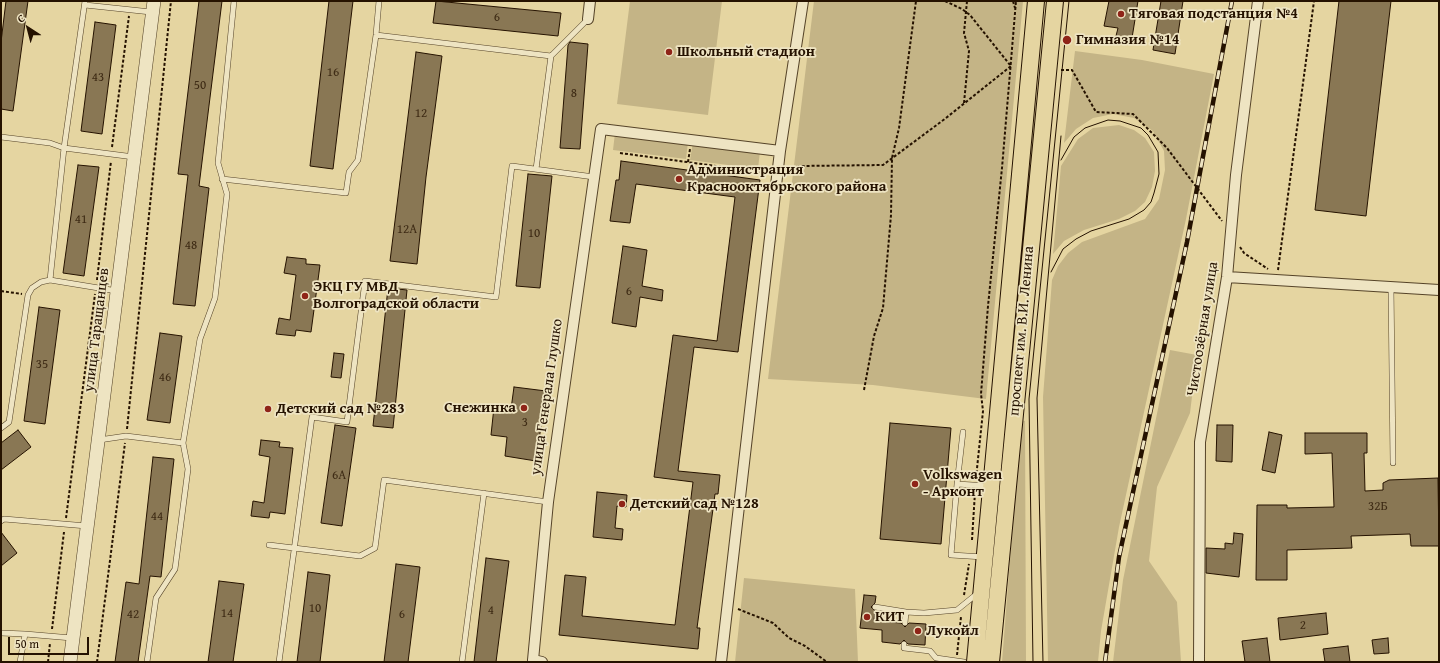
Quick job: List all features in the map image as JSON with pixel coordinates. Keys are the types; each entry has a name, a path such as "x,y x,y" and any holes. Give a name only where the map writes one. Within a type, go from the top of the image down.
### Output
{"main road":[{"name":"проспект им. В.И. Ленина","path":"975,662 982,590 978,557 991,486 1036,1"},
{"name":"проспект им. В.И. Ленина","path":"991,662 1055,1"}],"street":[{"path":"588,19 590,1"},
{"path":"721,662 780,151 803,1"},
{"name":"Чистоозёрная улица","path":"1199,662 1200,442 1228,278 1236,175 1258,1"},
{"name":"улица Таращанцев","path":"70,662 153,6"},
{"name":"улица Генерала Глушко","path":"542,662 532,660 548,502 601,129 780,151"},
{"path":"1228,278 1439,290"}],"lane":[{"path":"147,662 156,598 175,569 188,469 183,443 200,339 215,298 226,194 218,163 234,1"},
{"path":"222,179 346,193 349,172 358,160 376,35 379,1"},
{"path":"50,280 64,148 85,3 130,9 153,6"},
{"path":"536,169 551,56 588,19"},
{"path":"376,35 551,56"},
{"path":"1,137 50,143 64,148 135,157"},
{"path":"280,662 312,417 347,422 365,281 496,296 512,166 594,177"},
{"path":"1,428 9,422 28,295 32,288 41,282 50,280 118,291"},
{"path":"1391,288 1393,463"},
{"path":"963,432 951,555 978,557"},
{"path":"99,440 126,436 183,443"},
{"path":"269,545 360,556 374,548 384,480 548,502"},
{"path":"957,484 991,486"},
{"path":"462,662 484,493"},
{"path":"1,521 4,519 88,526"},
{"path":"875,607 924,613 957,610 982,590"},
{"path":"906,612 906,623"},
{"path":"1,633 73,638"},
{"path":"20,662 25,634"},
{"path":"904,644 904,648 930,651 936,658 964,662"}],"path":[{"path":"97,662 126,436 171,1"},
{"path":"864,390 874,336 883,308 891,215 892,158 898,128 916,1"},
{"path":"945,1 965,11 991,39 1011,66"},
{"path":"964,103 969,51 964,33 966,1"},
{"path":"1013,1 1015,10"},
{"path":"957,661 958,629 962,606 978,557 975,485 983,410 981,394 1016,1"},
{"path":"1278,275 1314,1"},
{"path":"48,662 130,9"},
{"path":"620,153 778,174 800,166 883,165 1011,66"},
{"path":"1056,69 1072,70 1096,112 1133,114 1167,148 1206,198 1244,253 1272,272"},
{"path":"1,291 28,295"},
{"path":"735,608 774,623 789,638 804,646 826,662"}],"shaded area":[{"name":"Школьный стадион","path":"630,1 722,1 708,115 617,104"},
{"path":"814,1 1023,1 986,399 873,385 768,379"},
{"path":"1075,51 1142,60 1214,74 1186,219 1119,527 1101,631 1098,662 1048,662 1043,397 1052,280 1058,266 1068,253 1082,242 1145,219 1159,199 1165,170 1164,151 1153,131 1134,118 1113,114 1093,118 1076,129 1064,143"},
{"path":"1119,125 1134,130 1145,138 1154,152 1155,171 1152,187 1145,202 1135,211 1119,219 1084,230 1064,241 1053,254 1061,166 1078,139 1093,128"},
{"path":"615,133 688,142 686,159 613,150"},
{"path":"693,142 760,151 758,169 690,160"},
{"path":"1170,350 1197,355 1190,413 1157,487 1149,561 1177,602 1181,662 1113,662 1123,580"},
{"path":"1021,420 1025,421 1026,662 1002,662"},
{"path":"744,578 855,589 858,662 735,662"}],"building":[{"path":"6,1 28,1 13,111 1,109 1,42"},
{"path":"199,1 222,1 199,186 209,188 195,306 173,304 188,175 178,174"},
{"path":"329,1 353,1 333,169 310,166"},
{"path":"436,1 561,13 558,36 433,23"},
{"name":"Тяговая подстанция №4","path":"1109,1 1138,1 1132,38 1116,36 1118,28 1104,26"},
{"path":"1161,1 1183,1 1175,54 1153,50"},
{"path":"1339,1 1391,1 1366,216 1315,210"},
{"path":"95,22 116,25 102,134 81,131"},
{"path":"570,42 588,44 580,149 560,148 568,45"},
{"path":"416,52 442,56 426,177 417,264 390,261"},
{"path":"621,161 760,180 738,352 694,347 678,471 720,475 718,494 715,494 697,628 700,628 698,649 559,635 565,575 586,577 582,616 675,625 693,482 654,477 673,335 717,341 735,197 636,184 630,223 610,221 616,180 619,180"},
{"path":"78,165 99,167 84,276 63,273"},
{"path":"528,174 552,176 540,288 516,286"},
{"path":"623,246 647,250 642,286 663,290 662,301 640,297 636,327 612,323"},
{"name":"ЭКЦ ГУ МВД Волгоградской области","path":"287,257 306,259 306,264 320,265 311,332 296,330 295,336 276,334 279,318 290,320 296,275 284,273"},
{"path":"388,288 407,290 393,428 373,426"},
{"path":"39,307 60,310 45,424 24,421"},
{"path":"160,333 182,336 170,423 147,420"},
{"path":"334,353 344,354 341,378 331,377"},
{"path":"514,387 546,391 536,461 505,456 507,437 491,435 494,407 511,409"},
{"name":"Volkswagen - Арконт","path":"890,423 951,428 941,544 880,539"},
{"path":"335,425 356,428 342,526 321,523"},
{"path":"1217,425 1233,425 1232,462 1216,461"},
{"path":"18,430 31,447 1,470 1,443"},
{"path":"1269,432 1282,435 1275,473 1262,470"},
{"path":"1305,433 1367,433 1367,453 1364,453 1365,491 1383,490 1383,483 1389,480 1438,478 1439,546 1411,546 1410,534 1351,536 1352,548 1287,550 1287,580 1256,580 1257,505 1287,505 1287,508 1334,507 1332,453 1305,454"},
{"path":"261,440 280,442 279,447 293,448 285,514 270,512 269,518 251,516 253,501 264,503 270,457 259,455"},
{"path":"153,457 174,459 161,577 150,576 138,662 115,662 126,582 139,584"},
{"path":"597,492 627,495 626,507 617,506 615,528 623,529 622,540 593,537"},
{"path":"1,532 17,553 1,566"},
{"path":"1234,533 1243,534 1239,577 1206,573 1206,548 1225,549 1225,543 1233,544"},
{"path":"486,558 509,561 496,662 474,662"},
{"path":"396,564 420,567 408,662 384,662"},
{"path":"308,572 330,575 320,662 297,662"},
{"path":"219,581 244,584 233,662 208,662"},
{"path":"864,595 876,596 875,603 871,607 875,611 874,621 901,623 905,627 909,623 926,624 925,645 908,644 904,640 900,644 882,642 882,630 860,628"},
{"path":"1326,613 1328,634 1280,640 1278,618"},
{"path":"1267,638 1270,662 1245,662 1242,641"},
{"path":"1388,638 1389,653 1374,654 1372,640"},
{"path":"1348,646 1350,662 1325,662 1323,649"}],"tram line":[{"path":"1033,662 1029,399 1069,1"},
{"path":"1051,272 1063,249 1076,239 1091,231 1129,219 1144,210 1151,202 1159,174 1158,152 1148,135 1141,128 1120,121 1108,120 1085,128 1074,137 1061,160"},
{"path":"1043,662 1037,398 1061,136"}],"railway":[{"path":"1105,662 1119,557 1187,242 1232,1"}],"place":[{"name":"Тяговая подстанция №4","path":"1121,14"},
{"name":"Гимназия №14","path":"1067,40"},
{"name":"Школьный стадион","path":"669,52"},
{"name":"Администрация Краснооктябрьского района","path":"679,179"},
{"name":"ЭКЦ ГУ МВД Волгоградской области","path":"305,296"},
{"name":"Снежинка","path":"524,408"},
{"name":"Детский сад №283","path":"268,409"},
{"name":"Volkswagen - Арконт","path":"915,484"},
{"name":"Детский сад №128","path":"622,504"},
{"name":"КИТ","path":"867,617"},
{"name":"Лукойл","path":"918,631"}]}
